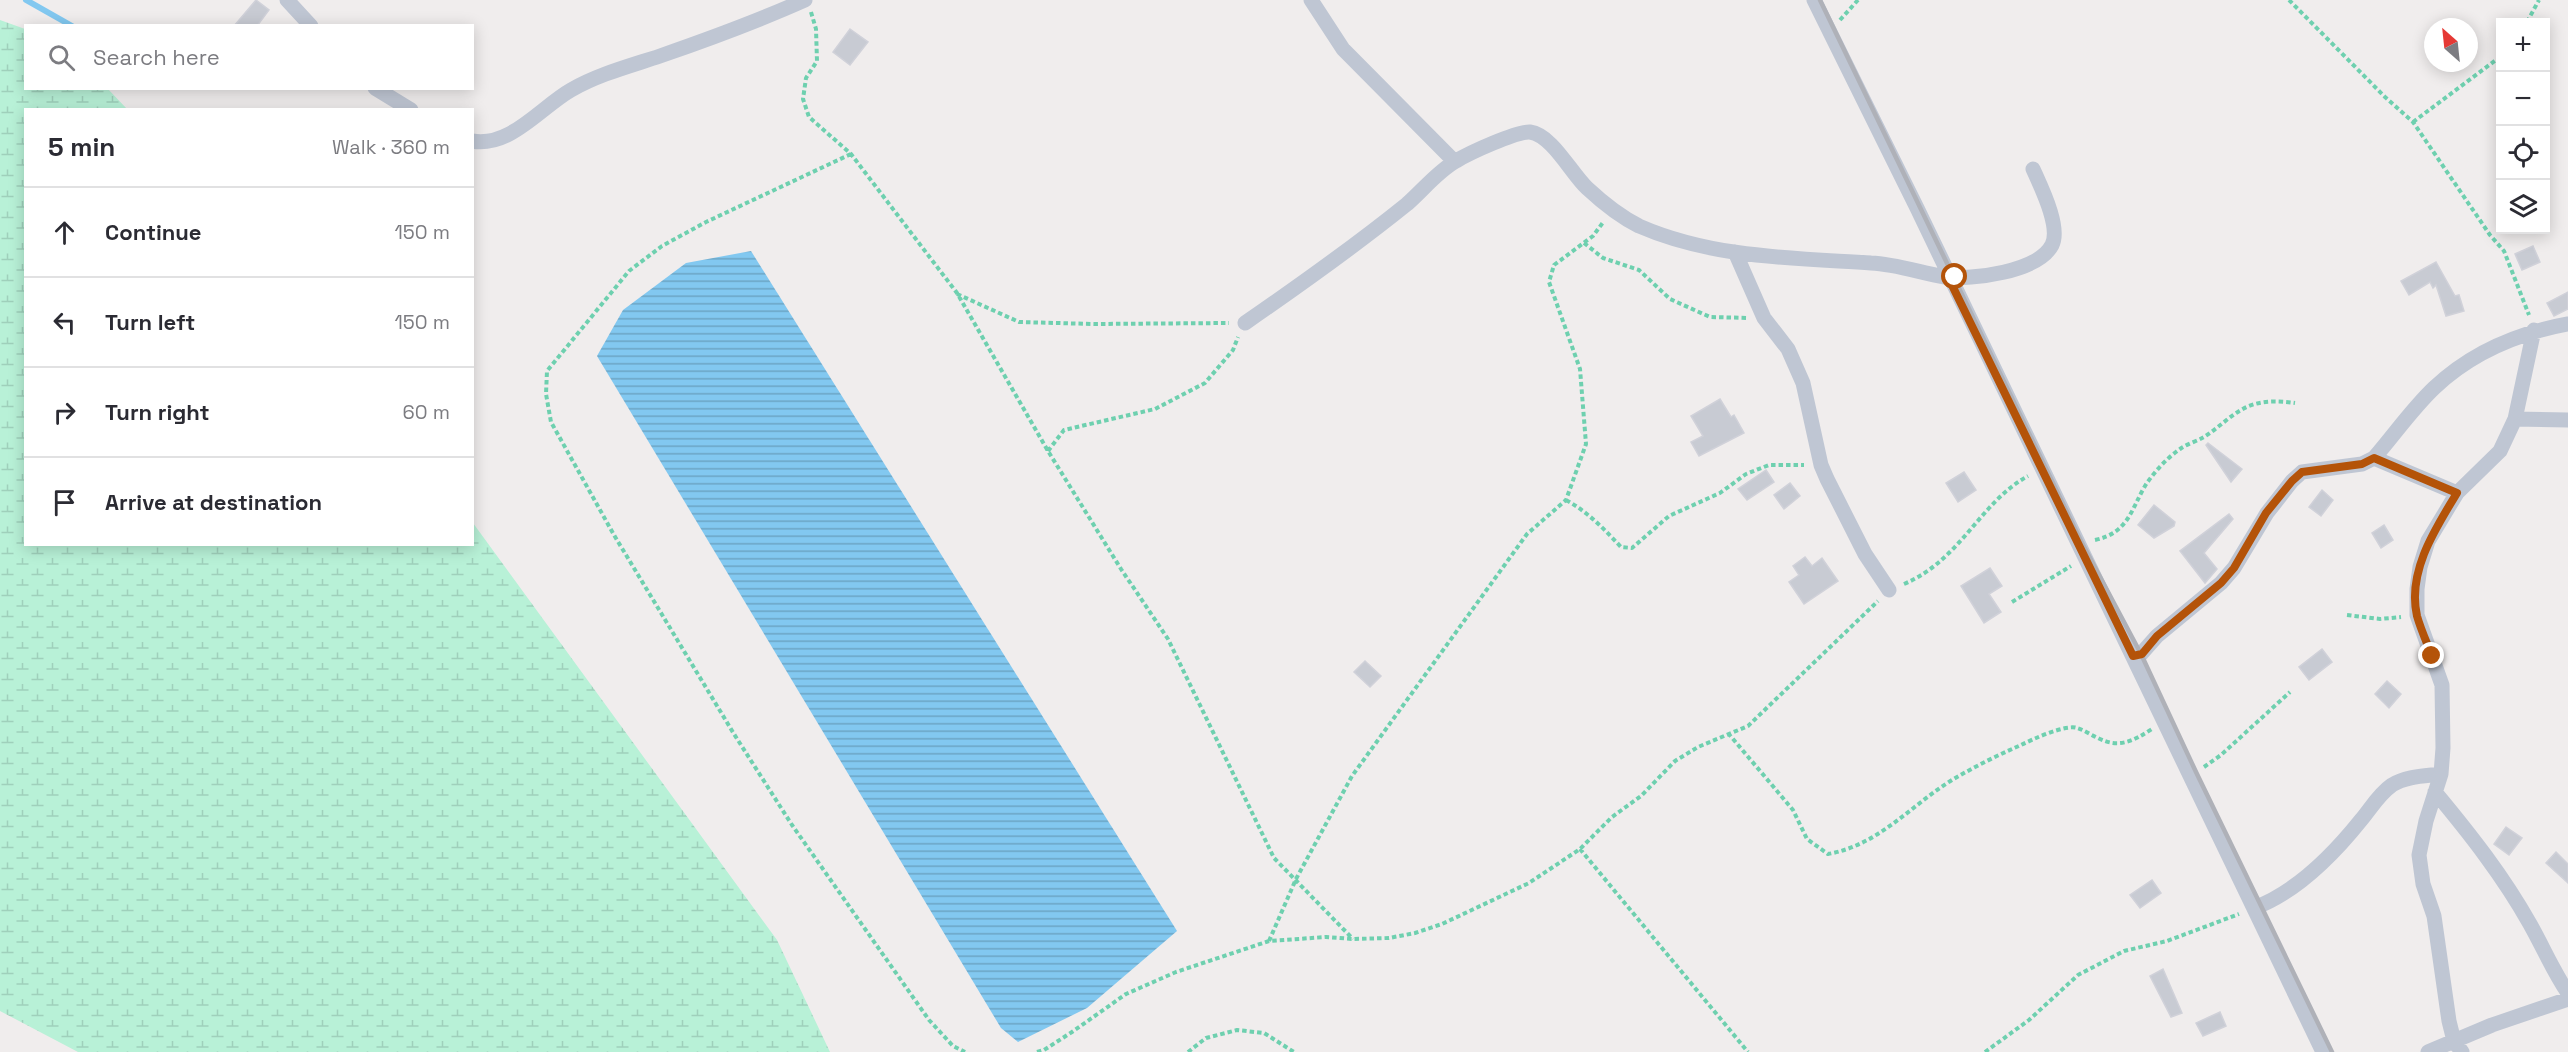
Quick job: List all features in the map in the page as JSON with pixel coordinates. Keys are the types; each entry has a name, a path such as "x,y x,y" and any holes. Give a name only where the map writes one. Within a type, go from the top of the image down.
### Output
{"street":[{"path":"287,0 309,24"},
{"path":"1311,0 1343,49 1454,161"},
{"path":"1814,0 1917,208 1948,277 2323,1052"},
{"path":"474,141 491,142 508,134 570,90 614,70 808,5"},
{"path":"378,90 408,108"},
{"path":"1245,323 1311,277 1406,204 1454,161 1509,136 1530,132 1545,138 1585,186 1629,221 1688,244 1806,260 1874,263 1948,277 1998,273 2020,268 2041,258 2053,244 2055,228 2033,169"},
{"path":"1735,252 1764,318 1788,349 1803,383 1821,465 1865,554 1889,590"},
{"path":"2133,656 2142,654 2157,636 2221,583 2234,568 2266,513 2302,472 2362,464 2374,458 2432,390 2448,375 2482,353 2534,330 2568,324"},
{"path":"2458,1047 2434,916 2423,884 2419,855 2426,821 2441,774 2443,748 2442,685 2417,615 2417,589 2420,567 2428,541 2457,493 2500,451 2515,419 2534,330"},
{"path":"2515,419 2568,420"},
{"path":"2374,458 2457,493"},
{"path":"2254,908 2298,882 2319,866 2393,784 2413,777 2441,774"},
{"path":"2435,792 2486,854 2530,924 2552,969 2568,993"},
{"path":"2428,1052 2458,1047 2568,999"}],"path":[{"path":"1828,29 1858,0"},
{"path":"2289,0 2413,123 2490,235 2505,251 2534,330"},
{"path":"2529,18 2539,0"},
{"path":"808,5 816,29 817,61 806,78 802,99 809,117 851,154 957,293 1048,451 1121,569 1168,639 1274,858 1353,939"},
{"path":"2413,123 2496,60"},
{"path":"851,154 698,226 662,246 629,271 547,371 546,394 551,422 614,535 785,815 929,1020 953,1046 965,1052"},
{"path":"1269,941 1296,879 1352,776 1527,534 1566,500 1586,444 1583,401 1580,369 1549,282 1554,265 1593,236 1614,209"},
{"path":"1583,243 1604,258 1639,270 1670,299 1710,317 1764,318"},
{"path":"957,293 1019,322 1245,323 1233,350 1205,382 1155,409 1064,430 1048,451"},
{"path":"2077,543 2106,538 2125,523 2138,504 2145,486 2163,464 2181,448 2205,436 2231,415 2251,405 2273,401 2295,403"},
{"path":"1566,500 1587,514 1621,548 1632,548 1669,516 1720,493 1746,474 1769,465 1821,465"},
{"path":"2012,602 2084,557"},
{"path":"2347,615 2380,620 2417,615"},
{"path":"2190,775 2221,755 2290,692"},
{"path":"1037,1052 1044,1050 1126,994 1176,972 1269,941 1326,937 1389,938 1442,924 1529,883 1580,849 1612,817 1641,796 1675,761 1728,733 1794,810 1807,839 1828,854 1850,850 1885,830 1952,780 2022,745 2064,728 2076,727 2108,743 2121,745 2138,738 2163,721"},
{"path":"1580,849 1748,1052"},
{"path":"1985,1052 2029,1020 2078,975 2124,951 2167,940 2254,908"},
{"path":"1188,1052 1206,1038 1237,1030 1264,1033 1294,1052"}],"green space":[{"path":"0,20 24,29 24,90 109,90 126,108 24,108 24,546 474,546 474,524 777,940 830,1052 78,1052 0,1011"}],"water":[{"path":"751,251 1177,931 1087,1008 1018,1042 1001,1028 597,356 623,310 686,263"}],"building":[{"path":"256,0 269,10 258,24 236,24"},
{"path":"850,29 868,42 850,65 833,52"},
{"path":"2533,246 2540,262 2522,270 2515,254"},
{"path":"2436,262 2455,296 2459,295 2464,311 2446,316 2436,285 2433,288 2430,282 2409,295 2401,281"},
{"path":"2568,292 2568,309 2554,316 2547,303"},
{"path":"1720,399 1731,417 1734,415 1744,433 1699,456 1691,442 1703,436 1691,416"},
{"path":"2208,443 2242,469 2231,482 2206,445"},
{"path":"1766,470 1774,482 1747,500 1738,489"},
{"path":"1964,472 1976,490 1958,502 1946,483"},
{"path":"1790,483 1800,496 1784,509 1774,495"},
{"path":"2322,490 2333,500 2321,516 2309,507"},
{"path":"2154,505 2175,522 2174,526 2154,538 2138,525"},
{"path":"2229,514 2233,519 2204,553 2217,569 2205,583 2180,551"},
{"path":"2384,525 2393,540 2381,548 2372,533"},
{"path":"1805,557 1812,566 1822,558 1838,581 1804,604 1789,582 1799,575 1793,566"},
{"path":"1990,568 2002,586 1989,594 2001,612 1984,623 1961,586"},
{"path":"2322,649 2332,662 2309,680 2299,667"},
{"path":"1365,661 1381,676 1370,687 1354,672"},
{"path":"2387,681 2401,694 2389,708 2375,694"},
{"path":"2506,827 2522,838 2509,855 2494,844"},
{"path":"2556,852 2568,864 2568,883 2546,863"},
{"path":"2152,880 2161,893 2140,908 2130,895"},
{"path":"2163,969 2182,1013 2171,1017 2150,976"},
{"path":"2220,1012 2226,1026 2203,1036 2196,1023"}],"waterway":[{"path":"26,0 68,24"}],"railway":[{"path":"1820,0 2081,541 2141,654 2332,1052"}],"route":[{"path":"1955,277 1948,277 2133,656 2142,654 2157,636 2221,583 2234,568 2266,513 2302,472 2317,468 2362,464 2374,458 2428,483 2457,493 2428,541 2420,567 2417,615 2432,656"}]}
